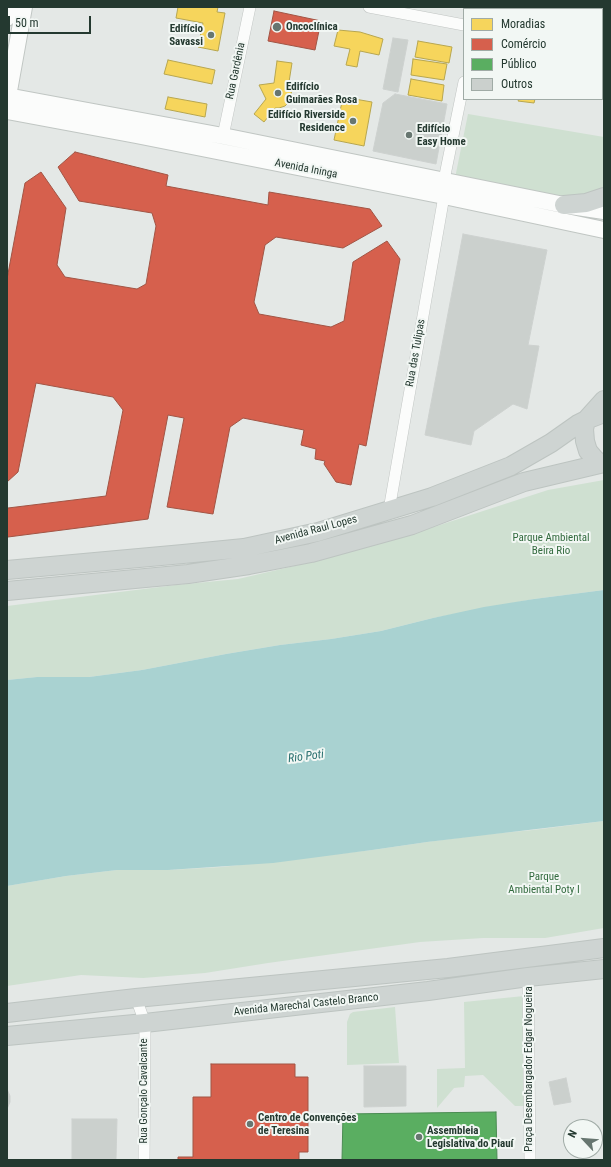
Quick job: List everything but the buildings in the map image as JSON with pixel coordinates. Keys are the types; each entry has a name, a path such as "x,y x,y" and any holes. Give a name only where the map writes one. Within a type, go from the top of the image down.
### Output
{"main road":[{"path":"7,18 9,7"},
{"path":"7,101 24,7"},
{"name":"Avenida Ininga","path":"7,101 223,136 564,205 604,211"},
{"name":"Avenida Ininga","path":"7,101 136,135 444,196 604,230"},
{"path":"564,205 586,203 604,196"},
{"path":"602,463 594,458 586,446 584,429 586,420 604,400"},
{"name":"Avenida Raul Lopes","path":"7,570 244,548 318,532 432,497 511,466 551,443 586,420 604,414"},
{"name":"Avenida Raul Lopes","path":"7,591 188,574 249,565 311,553 412,525 524,482 602,463"},
{"name":"Avenida Marechal Castelo Branco","path":"7,1013 136,998 448,968 604,948"},
{"path":"448,968 451,988"},
{"name":"Avenida Marechal Castelo Branco","path":"7,1036 145,1023 604,969"},
{"path":"426,970 428,990"}],"street":[{"name":"Rua Gardênia","path":"223,136 250,7"},
{"path":"369,7 463,25"},
{"path":"444,180 463,87"},
{"name":"Rua das Tulipas","path":"389,510 444,196"},
{"name":"Praça Desembargador Edgar Nogueira","path":"528,977 530,1160"},
{"path":"136,998 145,1023"},
{"name":"Rua Gonçalo Cavalcante","path":"144,1160 145,1023"}],"green space":[{"path":"468,114 604,137 604,191 568,199 455,178"},
{"name":"Parque Ambiental Beira Rio","path":"604,480 604,590 534,599 433,618 381,631 280,645 142,670 89,677 37,677 7,680 7,606 176,585 238,579 361,549 548,490"},
{"name":"Parque Ambiental Poty I","path":"604,821 604,928 545,938 483,938 420,942 205,973 143,978 81,975 7,986 7,886 66,876 117,870 168,870 222,867"},
{"path":"524,996 525,1106 515,1106 483,1075 465,1076 464,1087 454,1088 437,1108 437,1069 465,1068 464,1002"},
{"path":"395,1007 399,1063 347,1065 347,1022 350,1014 353,1012"}],"water":[{"name":"Rio Poti","path":"604,590 604,821 427,842 273,863 168,870 117,870 66,876 7,886 7,680 37,677 89,677 142,670 280,645 381,631 484,607"}],"place":[{"name":"Oncoclínica","path":"277,27"},
{"name":"Edifício Savassi","path":"211,35"},
{"name":"Edifício Guimarães Rosa","path":"278,93"},
{"name":"Edifício Riverside Residence","path":"353,121"},
{"name":"Edifício Easy Home","path":"409,135"},
{"name":"Centro de Convenções de Teresina","path":"250,1124"},
{"name":"Assembleia Legislativa do Piauí","path":"419,1137"}]}
